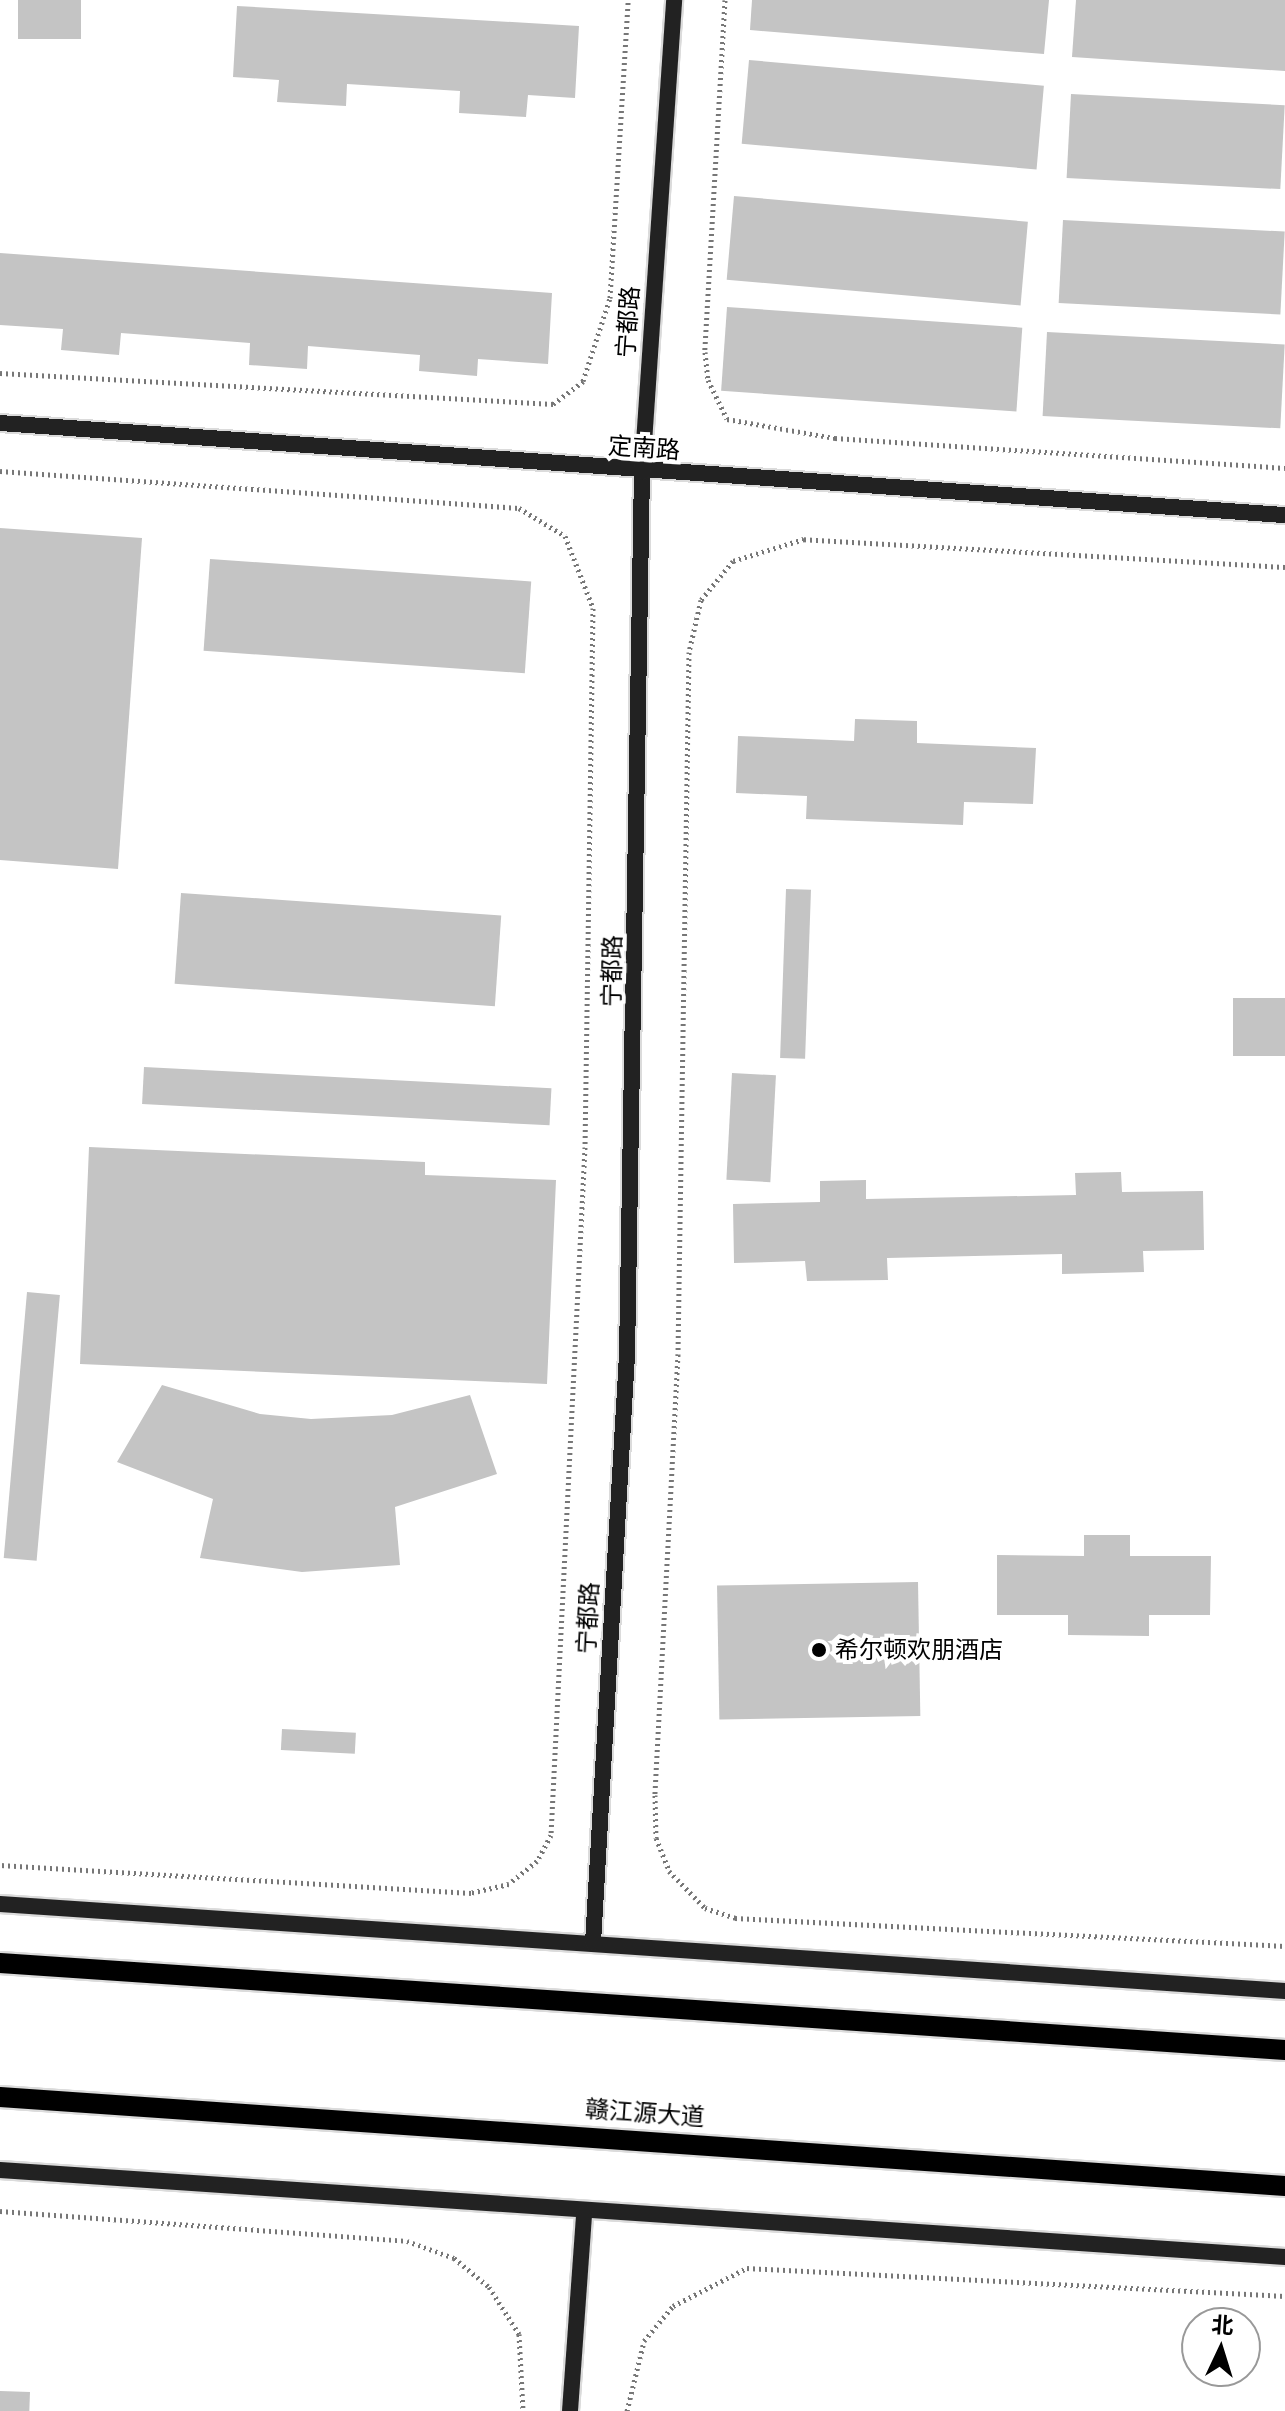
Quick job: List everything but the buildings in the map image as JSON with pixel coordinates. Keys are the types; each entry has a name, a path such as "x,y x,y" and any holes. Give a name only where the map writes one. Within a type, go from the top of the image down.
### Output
{"main road":[{"path":"0,1963 1285,2050"},
{"name":"赣江源大道","path":"0,2097 1285,2186"}],"street":[{"name":"宁都路","path":"593,1943 627,1356 642,472 674,0"},
{"name":"定南路","path":"0,423 642,472 1285,515"},
{"path":"0,1904 1285,1991"},
{"path":"0,2170 584,2214 1285,2257"},
{"path":"570,2411 584,2214"}],"path":[{"path":"0,373 553,404 583,381 610,298 628,0"},
{"path":"725,0 705,352 708,380 727,419 835,438 1285,468"},
{"path":"0,471 519,508 565,536 593,608 585,1132 551,1835 537,1861 509,1884 471,1893 0,1865"},
{"path":"1285,567 804,539 733,561 701,600 689,652 679,1339 655,1795 656,1838 669,1871 705,1908 735,1918 1285,1946"},
{"path":"0,2211 407,2241 454,2258 489,2287 519,2334 523,2411"},
{"path":"627,2411 644,2341 673,2306 747,2268 1285,2296"}],"place":[{"name":"希尔顿欢朋酒店","path":"819,1650"}]}
